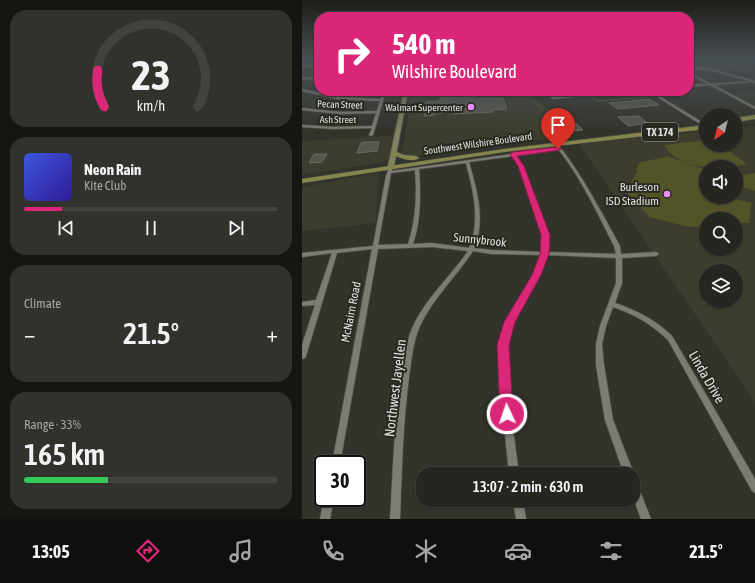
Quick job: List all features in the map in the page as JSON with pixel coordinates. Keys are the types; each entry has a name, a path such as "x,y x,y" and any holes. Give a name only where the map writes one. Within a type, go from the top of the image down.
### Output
{"main road":[{"path":"391,167 405,96"},
{"path":"743,119 755,118"},
{"path":"743,123 755,121"},
{"name":"Southwest Wilshire Boulevard","path":"302,181 391,167 418,158 541,142 699,126"},
{"name":"Southwest Wilshire Boulevard","path":"302,177 556,146 612,135"},
{"path":"513,151 519,146 539,144 541,142"},
{"path":"394,153 403,157 418,158"}],"street":[{"path":"694,86 721,84"},
{"path":"710,85 755,108"},
{"path":"302,90 314,93"},
{"path":"328,96 337,98 382,100"},
{"path":"371,135 383,96"},
{"path":"550,96 553,98 576,96"},
{"path":"658,96 699,121"},
{"name":"Pecan Street","path":"302,109 340,113 378,112"},
{"name":"Ash Street","path":"302,126 333,128 373,127"},
{"path":"556,146 567,158 592,199 617,246 619,256 619,283 603,326 599,344 601,381 609,420 626,467"},
{"path":"391,167 417,168 467,161 513,151 523,172 546,235 545,254 536,275 509,322 503,345 507,414 513,467"},
{"name":"Northwest Jayellen","path":"395,519 404,394 408,360 414,333 421,317 436,294 472,250 477,235 478,225 473,182 467,161"},
{"name":"McNairn Road","path":"338,455 376,247 382,205 391,167"},
{"path":"410,245 415,232 419,187 417,168"},
{"name":"Sunnybrook","path":"302,255 410,245 432,245 491,252 545,254 619,256 656,254"},
{"path":"302,356 335,251"},
{"path":"302,304 319,302"},
{"name":"Linda Drive","path":"612,304 653,322 670,338 755,488"},
{"path":"640,503 646,519"},
{"path":"326,519 328,507"},
{"path":"519,507 521,519"}],"shaded area":[{"path":"752,91 755,92 755,106 731,94"},
{"path":"532,96 555,114 558,120 561,121 573,137 537,140 411,157 404,156 402,154 411,97"},
{"path":"755,127 755,402 579,144 699,132 699,152 743,152 743,128"},
{"path":"392,136 391,155 389,159 383,162 302,175 302,141"},
{"path":"378,173 376,223 302,231 302,187"}],"green space":[{"path":"699,141 699,152 731,152 742,160 699,160 699,165 691,164 680,160 671,154 664,145"},
{"name":"Burleson ISD Stadium","path":"667,156 699,167 699,204 743,204 743,201 753,203 751,205 749,223 743,223 743,212 699,212 699,226 688,227 650,217 639,206 637,199 630,197 626,191 638,171 636,170 640,162"},
{"path":"755,173 755,191 743,187 743,175"}],"building":[{"name":"Walmart Supercenter","path":"502,96 507,109 492,110 493,112 454,114 454,112 435,113 435,115 424,116 426,102 440,101 440,98"},
{"path":"650,99 659,105 617,109 609,103"},
{"path":"639,116 647,123 628,126 618,117"},
{"path":"573,122 583,130 571,131 564,123"},
{"path":"379,142 377,151 357,153 361,143"},
{"path":"314,154 327,154 322,162 309,163"}],"waterway":[{"path":"591,96 597,101 647,97"},
{"path":"534,101 543,110"}],"place":[{"name":"Walmart Supercenter","path":"471,107"},
{"name":"Burleson ISD Stadium","path":"667,194"}],"route":[{"path":"507,414 503,345 509,322 536,275 545,254 546,235 521,166 513,154 558,149"}]}
